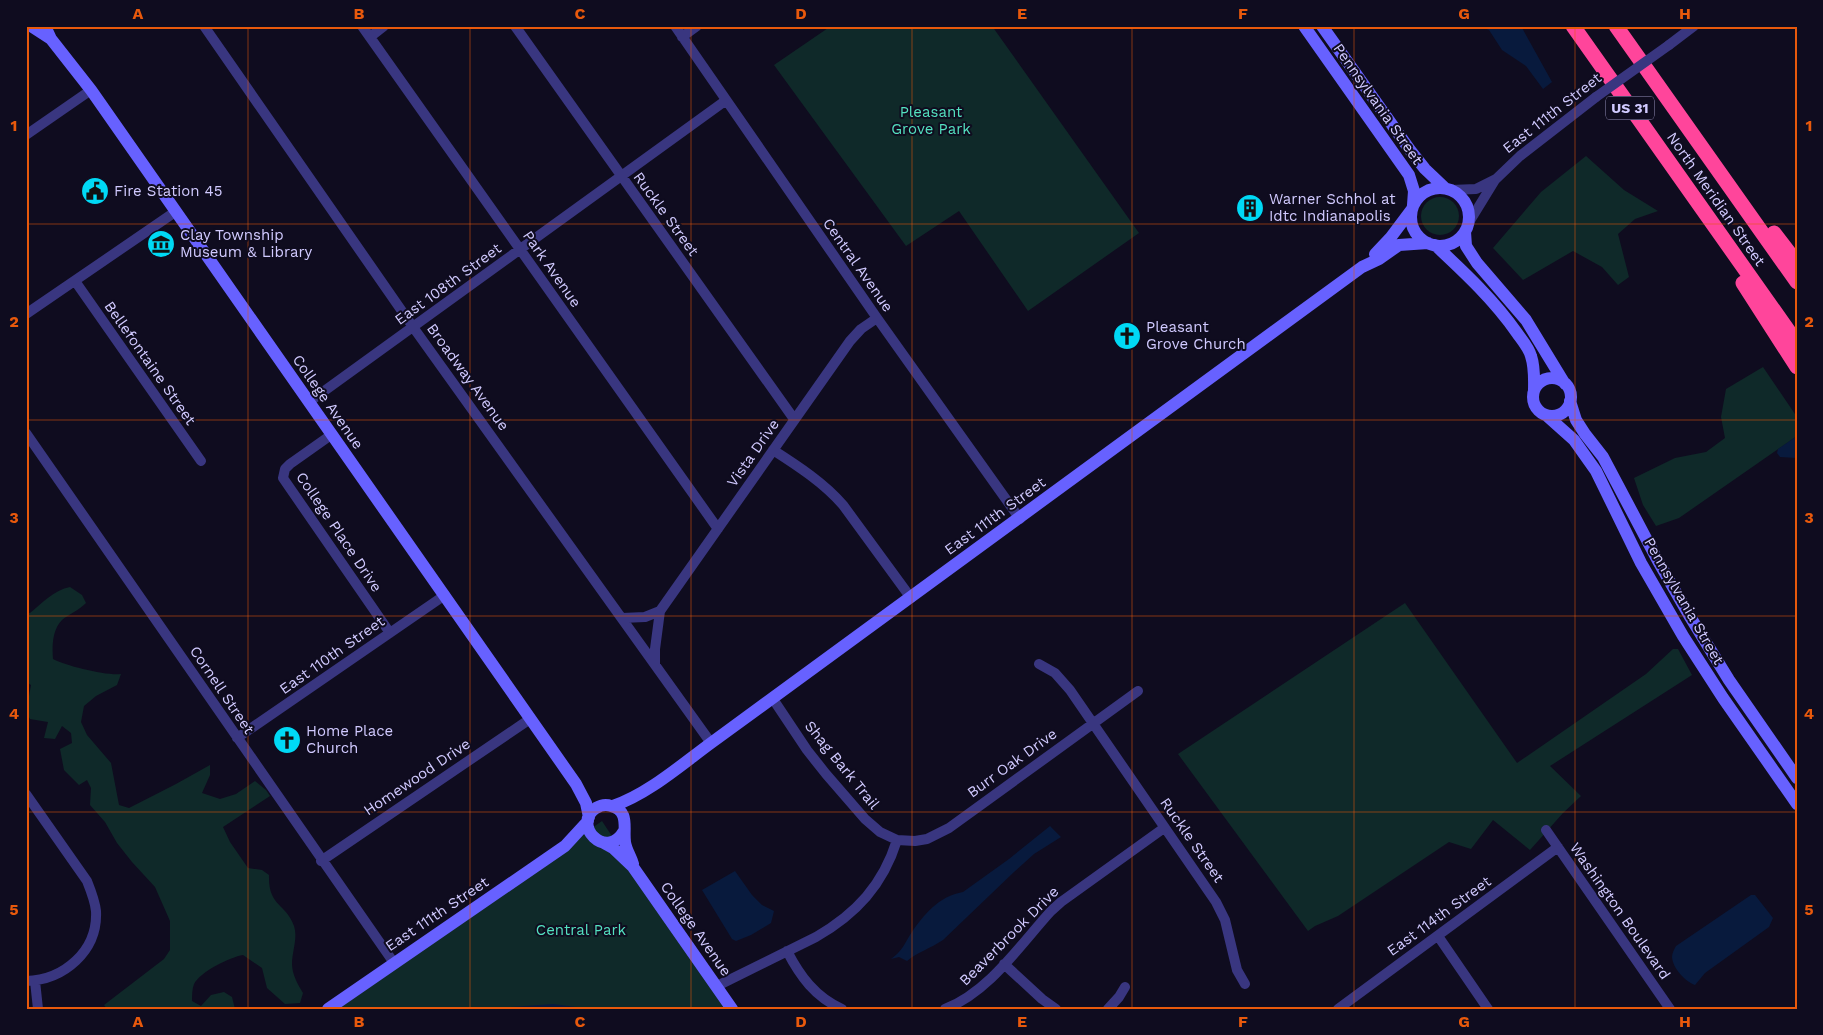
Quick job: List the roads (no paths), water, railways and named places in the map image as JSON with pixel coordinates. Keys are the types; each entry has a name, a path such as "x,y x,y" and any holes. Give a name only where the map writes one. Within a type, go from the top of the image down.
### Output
{"highway":[{"name":"North Meridian Street","path":"1573,26 1797,343"},
{"name":"North Meridian Street","path":"1616,26 1797,282"},
{"path":"1715,166 1767,223 1797,263"},
{"path":"1688,189 1740,278 1797,367"}],"main road":[{"name":"College Avenue","path":"31,26 51,39"},
{"name":"College Avenue","path":"45,26 51,39 91,90 576,784 586,804 589,819"},
{"name":"Pennsylvania Street","path":"1304,26 1409,175 1414,188 1413,207"},
{"name":"Pennsylvania Street","path":"1322,26 1414,156 1425,169 1448,189"},
{"path":"1439,188 1448,189 1464,200 1469,216 1466,246 1526,320 1570,392 1570,401 1566,410 1561,414 1556,416 1546,415 1538,411 1535,406 1533,400 1534,365 1523,342 1504,314 1485,293 1431,244 1419,237 1414,229 1411,219 1413,207 1421,195 1426,191 1439,188"},
{"name":"East 111th Street","path":"610,806 628,801 646,790 1020,519 1362,267 1391,237 1413,207"},
{"path":"1431,244 1444,246 1452,243 1467,228"},
{"name":"East 111th Street","path":"1362,267 1379,259 1399,245 1431,244"},
{"path":"1534,391 1539,383 1545,380 1557,379 1565,384"},
{"name":"Pennsylvania Street","path":"1570,401 1576,420 1604,456 1658,562 1688,615 1729,680 1797,778"},
{"name":"Pennsylvania Street","path":"1546,415 1574,440 1596,471 1642,563 1679,629 1723,698 1797,804"},
{"name":"College Avenue","path":"576,784 593,798 610,806"},
{"name":"East 111th Street","path":"625,828 630,814 646,790"},
{"path":"610,806 622,813 625,828 616,840 601,842 590,832 589,819 597,808 610,806"},
{"name":"East 111th Street","path":"328,1009 565,846 589,819"},
{"name":"College Avenue","path":"625,828 626,848 632,858 633,867"},
{"name":"East 111th Street","path":"565,846 581,841 601,842"},
{"name":"College Avenue","path":"601,842 613,848 633,867 732,1009"}],"street":[{"name":"Broadway Avenue","path":"204,26 413,327 711,743"},
{"name":"Park Avenue","path":"362,26 718,529"},
{"path":"370,37 384,26"},
{"name":"Ruckle Street","path":"515,26 794,419"},
{"name":"Central Avenue","path":"675,26 877,318 1020,519"},
{"path":"682,36 697,26"},
{"name":"East 111th Street","path":"1467,228 1496,179 1520,156 1596,97 1694,26"},
{"path":"26,135 91,90"},
{"name":"East 108th Street","path":"309,402 726,101"},
{"name":"East 111th Street","path":"1448,189 1476,189 1496,179"},
{"path":"26,314 175,212"},
{"name":"Bellefontaine Street","path":"75,281 201,461"},
{"name":"Vista Drive","path":"655,664 656,635 660,612 794,419 855,336 877,318"},
{"name":"Cornell Street","path":"26,433 394,964"},
{"name":"College Place Drive","path":"331,435 290,464 285,469 283,478 390,633"},
{"path":"773,450 834,495 910,598"},
{"name":"East 110th Street","path":"237,738 445,595"},
{"path":"622,618 636,618 660,612"},
{"name":"Ruckle Street","path":"1039,664 1055,673 1062,680 1200,877 1222,914 1237,970 1245,984"},
{"name":"Burr Oak Drive","path":"897,840 915,841 938,834 1138,691"},
{"name":"Shag Bark Trail","path":"772,699 807,750 865,820 880,832 897,840"},
{"name":"Homewood Drive","path":"321,861 530,719"},
{"path":"26,794 87,881 93,894 96,910 93,935 76,962 50,978 31,980 38,1009"},
{"name":"Beaverbrook Drive","path":"945,1009 981,988 1061,902 1164,828"},
{"name":"Washington Boulevard","path":"1546,830 1670,1009"},
{"path":"716,986 831,928 855,911 874,889 897,840"},
{"name":"East 114th Street","path":"1338,1009 1558,847"},
{"path":"1438,936 1488,1009"},
{"path":"787,950 795,967 813,989 829,1002 842,1009"},
{"path":"1004,964 1042,999 1056,1009"},
{"path":"1108,1009 1125,987"}],"water":[{"path":"1479,26 1521,26 1552,82 1543,89 1526,66 1502,50 1489,30"},
{"path":"1797,436 1797,458 1780,457 1777,453 1778,449"},
{"path":"1050,826 1061,837 1034,854 943,940 907,961 899,957 891,959 900,951 920,920 939,902 954,894 963,892 1009,859"},
{"path":"735,871 752,895 762,905 774,911 771,923 751,935 736,941 732,939 702,890"},
{"path":"1751,895 1755,895 1773,918 1769,927 1705,973 1695,985 1687,981 1677,970 1673,961 1672,954 1676,946"},
{"path":"553,1004 592,1009 486,1009"}],"place":[{"name":"Fire Station 45","path":"95,191"},
{"name":"Warner Schhol at Idtc Indianapolis","path":"1250,208"},
{"name":"Clay Township Museum & Library","path":"161,244"},
{"name":"Pleasant Grove Church","path":"1127,336"},
{"name":"Home Place Church","path":"287,740"}],"park label":[{"name":"Pleasant Grove Park","path":"931,120"},
{"name":"Central Park","path":"581,930"}]}
